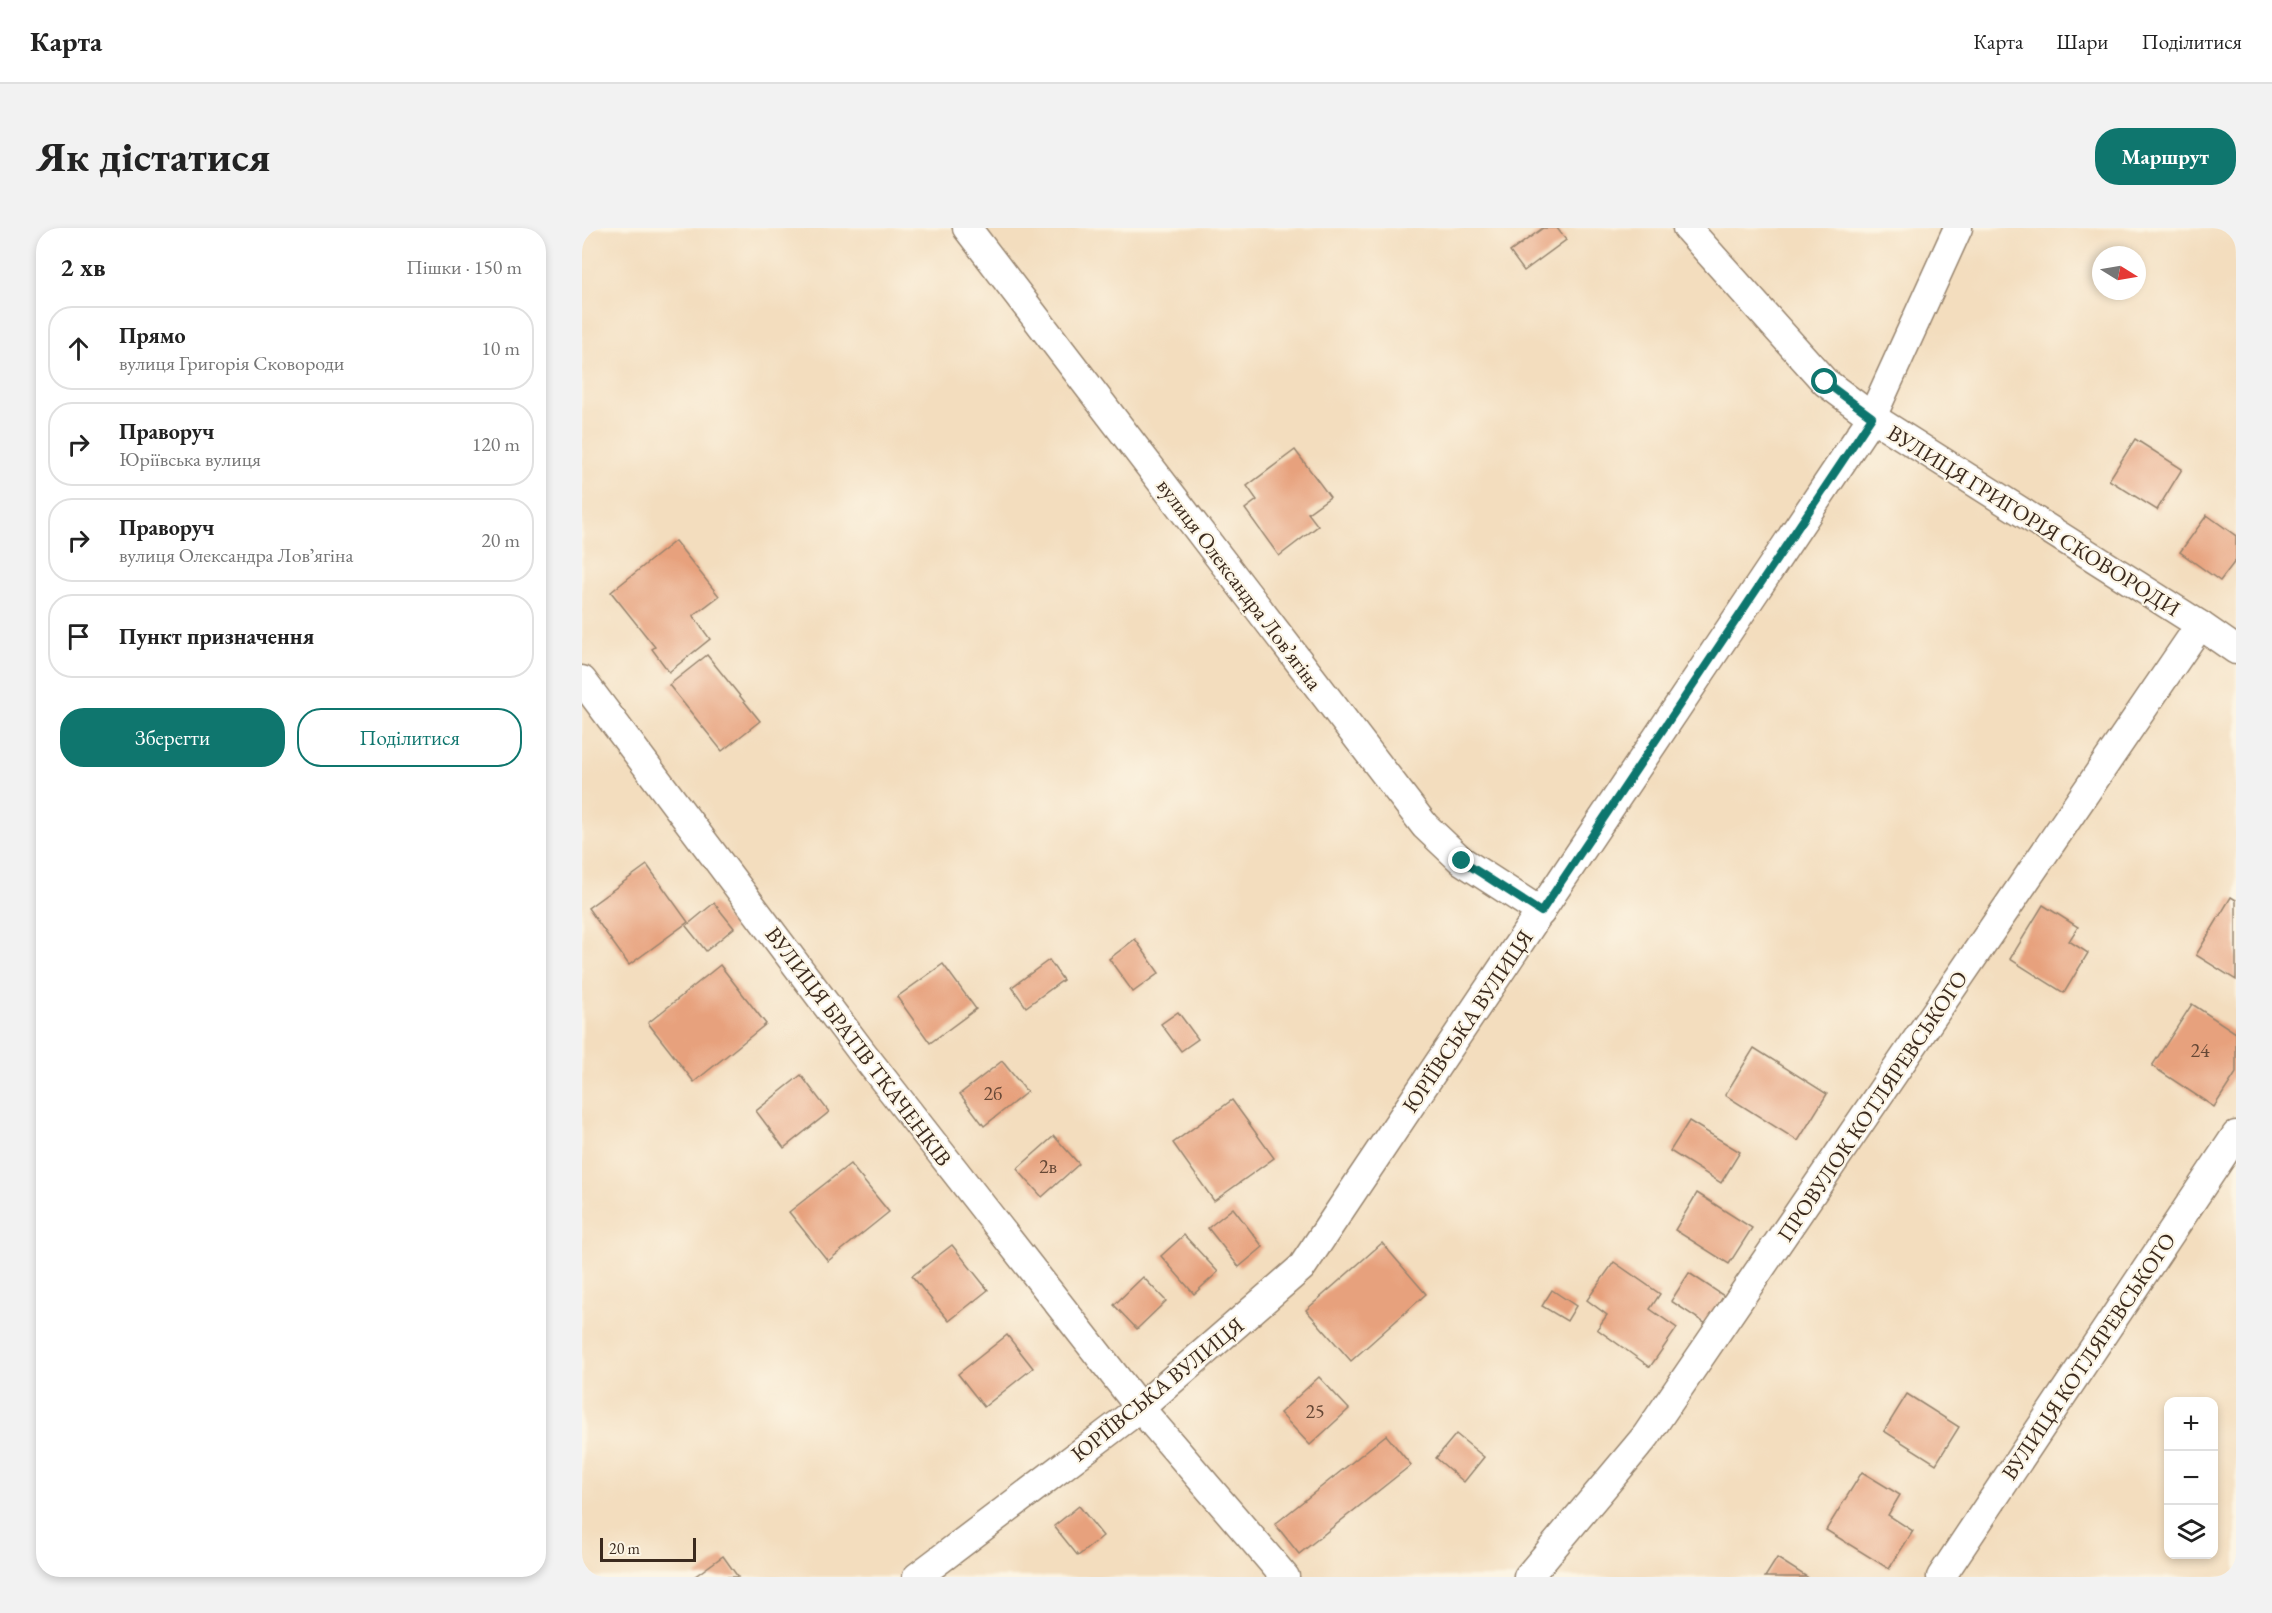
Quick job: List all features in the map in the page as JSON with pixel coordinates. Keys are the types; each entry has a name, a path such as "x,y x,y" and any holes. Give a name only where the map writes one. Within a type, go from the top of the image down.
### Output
{"street":[{"name":"вулиця Олександра Ловʼягіна","path":"967,228 1425,826 1462,861 1541,912"},
{"name":"ВУЛИЦЯ ГРИГОРІЯ СКОВОРОДИ","path":"1687,228 1825,382 1872,417 2236,650"},
{"name":"ЮРІЇВСЬКА ВУЛИЦЯ","path":"917,1577 1140,1408 1302,1267 1872,417 1958,228"},
{"name":"ПРОВУЛОК КОТЛЯРЕВСЬКОГО","path":"1528,1577 1647,1436 2200,625"},
{"name":"ВУЛИЦЯ БРАТІВ ТКАЧЕНКІВ","path":"582,680 861,1051 1140,1408"},
{"name":"ВУЛИЦЯ КОТЛЯРЕВСЬКОГО","path":"1941,1577 2236,1135"},
{"path":"1140,1408 1285,1577"}],"building":[{"path":"1543,228 1557,228 1566,240 1524,271 1510,252"},
{"path":"2135,439 2182,469 2157,510 2109,480"},
{"path":"1295,450 1330,497 1308,513 1318,526 1279,556 1245,509 1257,500 1247,486"},
{"path":"2207,515 2236,536 2236,560 2220,581 2180,552"},
{"path":"675,541 719,596 693,616 710,639 669,672 652,649 655,647 611,592"},
{"path":"707,655 760,721 722,751 669,685"},
{"path":"647,865 688,922 629,965 588,908"},
{"path":"2231,897 2236,900 2236,980 2196,955"},
{"path":"714,903 734,928 706,951 686,926"},
{"path":"2043,905 2078,927 2069,941 2088,953 2064,993 2010,959"},
{"path":"1135,939 1159,973 1133,992 1109,959"},
{"path":"1049,960 1063,980 1026,1007 1012,987"},
{"path":"943,964 976,1009 930,1043 897,997"},
{"path":"720,965 766,1024 694,1082 648,1023"},
{"path":"2192,1004 2236,1033 2236,1073 2214,1107 2152,1066"},
{"path":"1178,1012 1198,1039 1181,1051 1161,1024"},
{"path":"1754,1048 1827,1094 1798,1141 1725,1095"},
{"path":"1002,1061 1027,1092 984,1126 960,1094"},
{"path":"801,1075 829,1112 784,1148 756,1111"},
{"path":"1232,1100 1274,1158 1214,1201 1173,1143"},
{"path":"1689,1121 1740,1152 1721,1183 1670,1151"},
{"path":"1054,1136 1079,1164 1042,1197 1017,1169"},
{"path":"850,1164 889,1212 828,1261 789,1212"},
{"path":"1697,1193 1752,1228 1729,1264 1675,1230"},
{"path":"1233,1208 1263,1247 1239,1267 1208,1228"},
{"path":"1184,1235 1218,1272 1194,1294 1161,1256"},
{"path":"1382,1243 1426,1294 1351,1361 1306,1310"},
{"path":"952,1245 988,1290 949,1321 912,1276"},
{"path":"1614,1262 1660,1294 1650,1309 1677,1328 1650,1367 1597,1329 1607,1315 1587,1300"},
{"path":"1689,1273 1724,1296 1706,1324 1671,1301"},
{"path":"1143,1277 1166,1301 1137,1329 1114,1305"},
{"path":"1552,1290 1576,1306 1567,1321 1542,1306"},
{"path":"1007,1335 1033,1368 984,1407 958,1374"},
{"path":"1319,1377 1349,1409 1310,1445 1280,1413"},
{"path":"1907,1394 1959,1427 1936,1464 1884,1431"},
{"path":"1456,1434 1484,1457 1464,1482 1436,1458"},
{"path":"1386,1435 1411,1465 1299,1554 1275,1524"},
{"path":"1862,1472 1900,1495 1888,1515 1913,1531 1889,1569 1826,1530"},
{"path":"1079,1506 1103,1536 1078,1556 1054,1526"},
{"path":"723,1556 738,1577 694,1577"},
{"path":"1777,1558 1807,1577 1765,1577"}],"route":[{"path":"1462,861 1541,912 1872,417 1825,382"}]}
